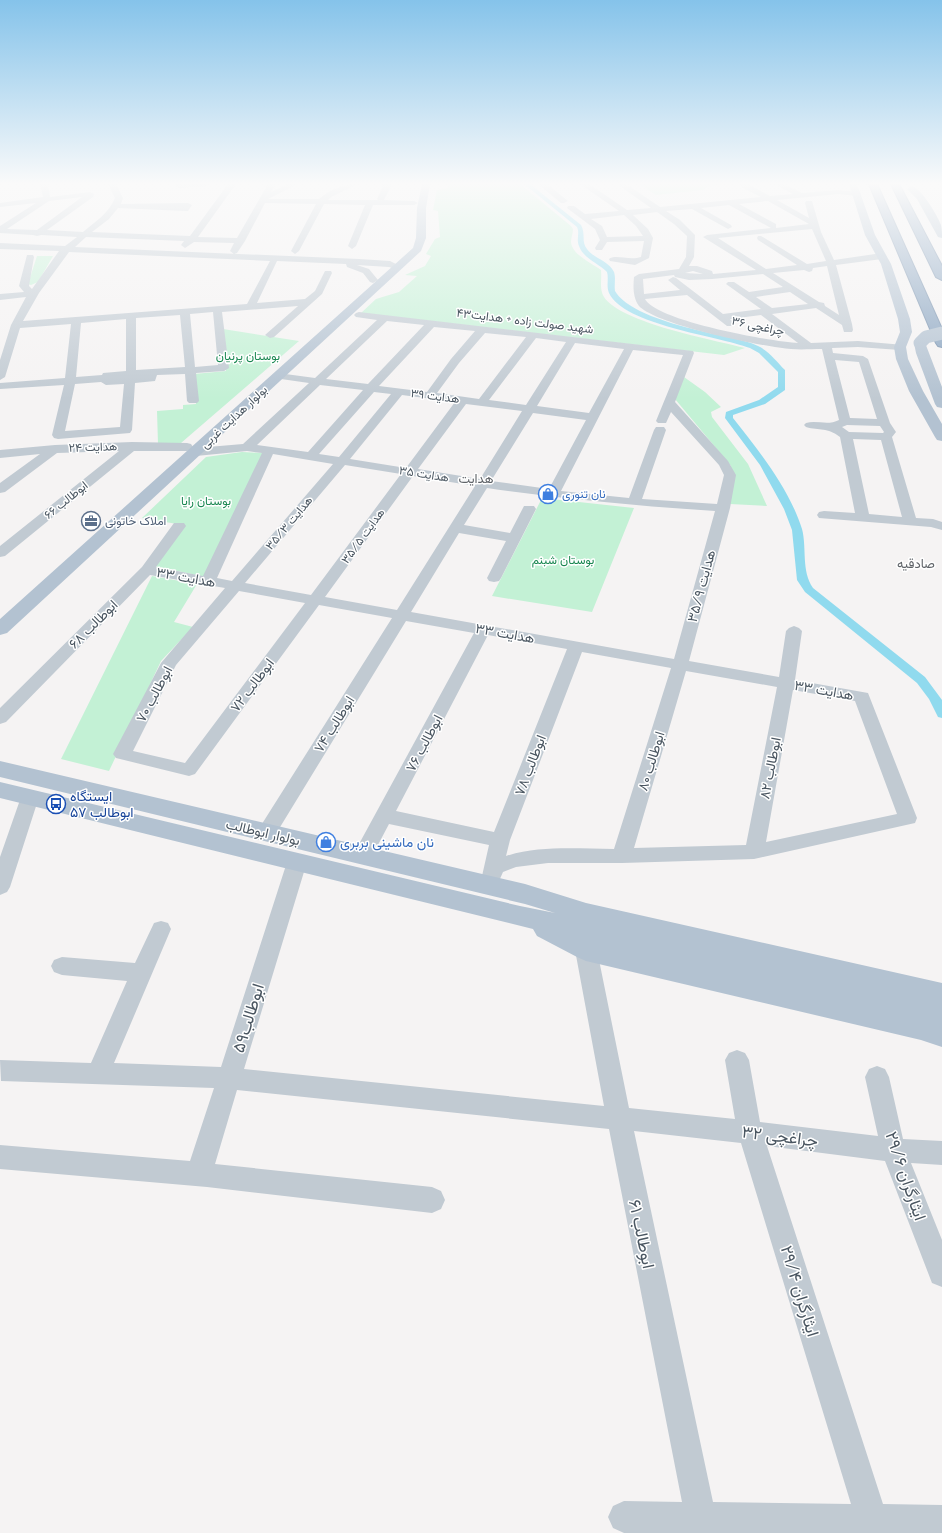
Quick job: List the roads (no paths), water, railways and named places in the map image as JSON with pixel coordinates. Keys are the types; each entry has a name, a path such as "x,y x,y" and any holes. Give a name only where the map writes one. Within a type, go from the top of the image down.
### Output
{"highway":[{"path":"898,256 913,278"},
{"path":"903,256 942,343"},
{"path":"931,256 942,277"},
{"path":"940,256 942,270"}],"main road":[{"name":"بولوار هدایت غربی","path":"192,450 401,256"},
{"name":"بولوار هدایت غربی","path":"0,614 129,506 278,376 309,342 373,280 394,263 406,256"},
{"path":"882,256 904,319 906,332 900,347 902,359 916,391 942,437"},
{"path":"942,333 926,337 920,343 922,353 942,404"},
{"name":"بولوار هدایت غربی","path":"0,629 129,506"},
{"name":"بولوار ابوطالب","path":"0,769 363,855 492,876 522,905"},
{"name":"بولوار ابوطالب","path":"0,790 297,862 522,905"},
{"path":"94,813 89,808 89,802 95,799 103,798 129,804 139,802"},
{"path":"522,905 586,950 921,1028 942,1035"},
{"path":"522,905 615,905 918,977 942,978"},
{"path":"522,905 586,913 942,994"},
{"path":"522,905 579,928 942,1016"}],"street":[{"path":"0,377 16,325 33,293 62,256"},
{"path":"151,256 349,265 394,263"},
{"path":"191,256 394,263"},
{"path":"613,259 635,262 642,261 645,256"},
{"path":"740,256 847,324"},
{"path":"788,256 837,286"},
{"path":"828,256 842,302 854,351 864,358 884,423 890,432 886,437"},
{"path":"30,257 24,286 27,290 33,293"},
{"path":"690,257 704,273"},
{"path":"639,278 673,280 685,274 690,257"},
{"path":"639,278 704,273 735,274 862,259 884,260"},
{"path":"251,306 273,262"},
{"path":"359,262 394,263"},
{"path":"349,265 366,271 373,280"},
{"path":"270,335 319,292 328,273"},
{"path":"639,278 637,284 639,297 689,292"},
{"path":"673,280 748,338"},
{"path":"731,284 747,295 810,347"},
{"path":"747,295 793,289"},
{"path":"0,297 33,293"},
{"name":"چراغچی ۳۶","path":"639,297 644,305 656,313 675,321 771,344 810,347 828,351 854,351"},
{"path":"16,325 308,302"},
{"path":"722,317 842,302"},
{"path":"0,386 107,378 107,375 131,377 152,371 152,373 224,368 217,309"},
{"path":"185,312 193,401"},
{"name":"شهید صولت زاده + هدایت۴۳","path":"359,315 689,353 669,402"},
{"path":"76,320 70,381 58,435 126,430 131,377 131,316"},
{"path":"247,448 385,318"},
{"path":"311,456 371,388 432,323"},
{"path":"430,396 455,361 483,329"},
{"path":"482,402 533,335"},
{"name":"ابوطالب ۷۴","path":"267,832 400,615 484,483 572,340"},
{"path":"553,494 630,346"},
{"path":"854,351 900,347"},
{"path":"828,351 845,421"},
{"name":"هدایت ۳۹","path":"278,376 593,417"},
{"name":"هدایت ۳۵/۳","path":"236,586 399,392"},
{"name":"هدایت ۳۵/۵","path":"316,600 463,400"},
{"path":"634,502 669,402"},
{"name":"هدایت ۳۵/۹","path":"669,402 724,464 730,475 723,508 680,665"},
{"path":"834,427 845,421 884,423"},
{"path":"810,425 834,427 846,435 886,437"},
{"path":"846,435 863,518"},
{"path":"886,437 910,521"},
{"name":"هدایت ۲۴","path":"0,454 55,449 132,446 192,450"},
{"name":"ابوطالب ۶۶","path":"0,553 132,446"},
{"name":"هدایت ۳۵","path":"192,450 247,448 269,450 553,494 634,502 723,508"},
{"path":"0,489 55,449"},
{"path":"208,581 269,450"},
{"path":"494,578 529,508"},
{"path":"824,515 939,523"},
{"name":"ابوطالب ۶۸","path":"0,718 147,570 179,526"},
{"path":"455,528 514,538"},
{"name":"هدایت ۳۳","path":"147,570 862,697 908,818 754,852"},
{"name":"ابوطالب ۷۰","path":"188,770 122,754 169,663 236,586"},
{"name":"ابوطالب ۷۲","path":"188,770 316,600"},
{"name":"ابوطالب ۷۶","path":"363,855 483,630"},
{"name":"ابوطالب ۸۲","path":"754,852 786,684 794,631"},
{"name":"ابوطالب ۷۸","path":"492,876 500,840 576,646"},
{"name":"ابوطالب ۸۰","path":"622,856 680,665"},
{"path":"0,887 30,797"},
{"path":"385,816 500,840"},
{"path":"492,876 516,860 548,856 622,856 754,852"},
{"name":"ابوطالب۵۹","path":"199,1174 297,862"},
{"path":"98,1073 161,929"},
{"name":"ابوطالب ۶۱","path":"586,950 619,1120 706,1526"},
{"path":"62,966 142,973"},
{"name":"ایثارگران ۲۹/۴","path":"737,1060 750,1132 879,1525"},
{"name":"چراغچی ۳۲","path":"0,1071 230,1078 619,1120 750,1132 893,1150 942,1153"},
{"name":"ایثارگران ۲۹/۶","path":"877,1076 893,1150 942,1273"},
{"path":"0,1157 199,1174 432,1200"},
{"path":"624,1517 706,1526 879,1525 942,1522"}],"waterway":[{"path":"590,256 610,271 613,294 622,303 635,311 669,324 753,346 765,354 782,372 782,388 762,402 729,414 729,418 764,464 789,509 797,530 802,580 809,590 921,680 935,698 942,714"}],"place":[{"name":"نان تنوری","path":"548,494"},
{"name":"املاک خاتونی","path":"91,521"},
{"name":"ایستگاه ابوطالب ۵۷","path":"56,804"},
{"name":"نان ماشینی بربری","path":"326,842"}],"district":[{"name":"هدایت","path":"476,478"},
{"name":"صادقیه","path":"916,563"}],"park label":[{"name":"بوستان پرنیان","path":"248,356"},
{"name":"بوستان رایا","path":"206,501"},
{"name":"بوستان شبنم","path":"563,560"}]}
